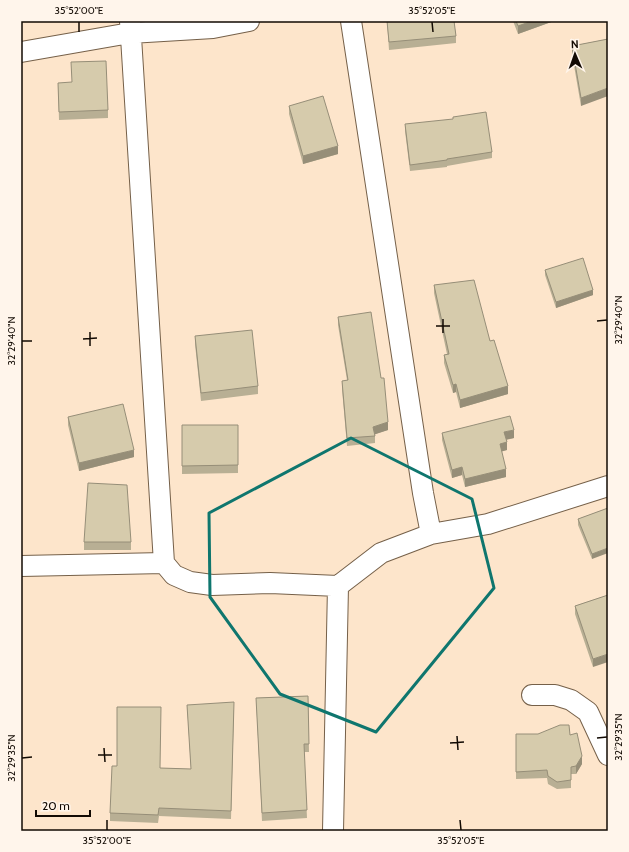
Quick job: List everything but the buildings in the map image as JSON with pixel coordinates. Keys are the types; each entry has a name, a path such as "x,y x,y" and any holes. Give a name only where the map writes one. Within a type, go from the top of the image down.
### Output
{"street":[{"path":"21,52 130,27 213,28 249,21"},
{"path":"351,21 423,493 432,534"},
{"path":"130,27 164,563 174,575 190,582 212,585 270,583 338,586 381,553 432,534 488,524 608,486"},
{"path":"21,566 164,563"},
{"path":"333,831 338,586"},
{"path":"532,695 555,695 566,698 588,712 608,755"}],"highlighted area":[{"path":"351,438 472,499 494,588 376,732 280,694 210,597 209,513"}]}
